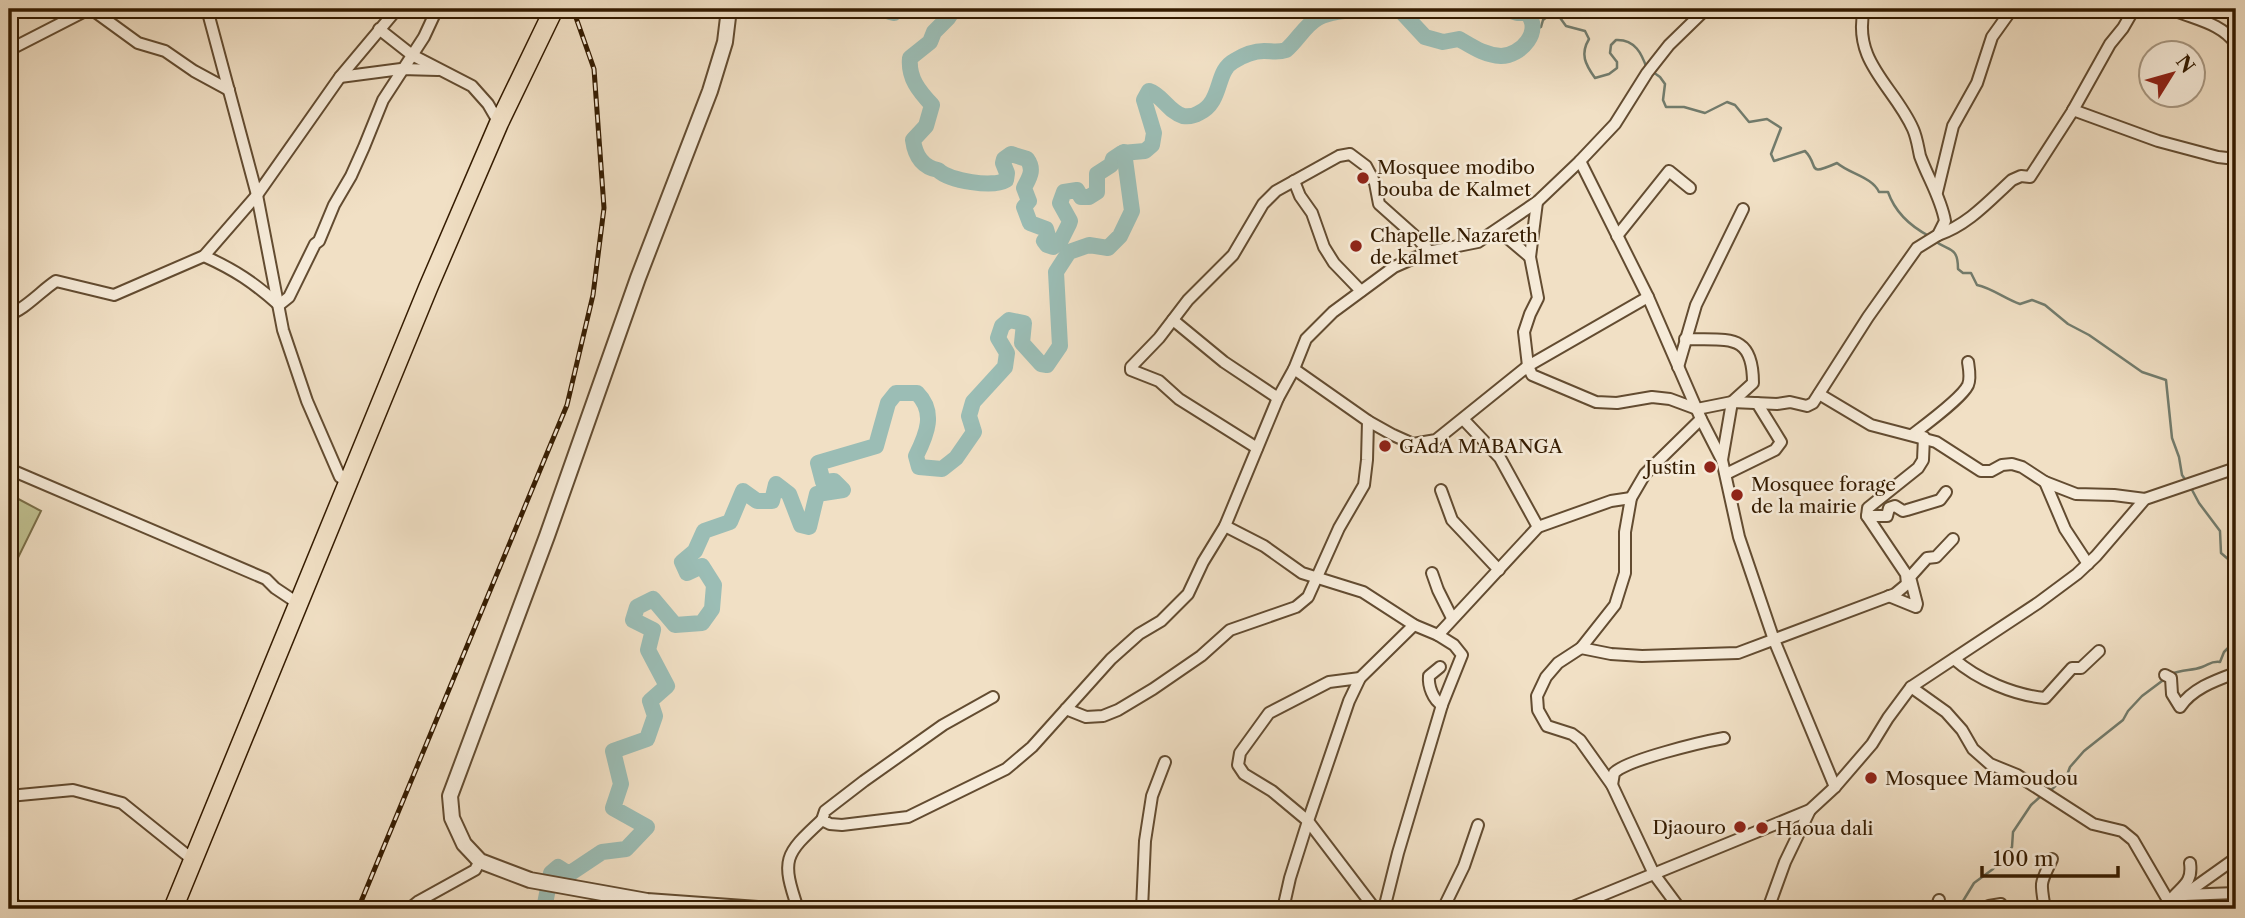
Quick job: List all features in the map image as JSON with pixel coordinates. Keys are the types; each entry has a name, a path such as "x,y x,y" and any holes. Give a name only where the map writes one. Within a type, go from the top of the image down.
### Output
{"main road":[{"path":"173,909 428,288 499,123 554,9"}],"street":[{"path":"207,9 257,195 284,330 307,401 340,477"},
{"path":"9,314 17,313 55,281 114,295 204,256 257,195 340,77 397,9"},
{"path":"279,305 289,297 355,167 383,100 424,37 437,9"},
{"path":"729,9 725,42 710,91 638,278 547,536 450,796 453,818 464,844 480,861 530,880 646,901 758,909"},
{"path":"822,820 842,825 908,817 1006,769 1032,747 1111,659 1139,634 1161,621 1188,594 1203,562 1225,526 1306,339 1333,312 1394,267 1429,251 1478,242 1537,202 1615,124 1669,45 1706,9"},
{"path":"1864,9 1860,26 1866,54 1914,131 1920,156 1937,192 1945,221 1933,237"},
{"path":"1937,192 1953,126 1977,83 1992,37 2011,9"},
{"path":"1732,402 1790,402 1807,406 1813,403 1868,317 1917,248 1968,220 2012,180 2021,176 2030,177 2134,9"},
{"path":"9,50 87,10 94,11 138,43 166,51 194,71 229,90"},
{"path":"2176,11 2214,25 2230,35 2236,44"},
{"path":"379,29 412,55 472,86 488,104 499,123"},
{"path":"340,77 401,69 439,70"},
{"path":"2073,110 2158,141 2236,159"},
{"path":"1258,448 1179,399 1159,381 1131,370 1131,367 1188,300 1233,255 1263,204 1276,191 1339,156 1350,154 1366,166 1375,183 1379,204 1429,251"},
{"path":"1580,161 1647,297 1722,460 1738,537 1774,640 1835,787"},
{"path":"1617,236 1669,171 1690,188"},
{"path":"1294,181 1300,196 1312,213 1324,247 1334,263 1362,290"},
{"path":"1537,202 1530,257 1538,298 1524,332 1528,366 1532,375 1596,402 1617,403 1653,397 1670,399 1699,414"},
{"path":"1678,366 1696,305 1743,209"},
{"path":"1498,230 1530,257"},
{"path":"204,256 233,268 279,305"},
{"path":"1294,369 1368,421 1413,444 1436,440 1528,366 1647,297"},
{"path":"1173,320 1224,362 1279,398"},
{"path":"1675,906 1654,874 1612,785 1580,740 1572,734 1547,726 1538,710 1537,696 1546,677 1558,663 1581,648 1615,605 1625,573 1625,532 1631,498 1645,474 1699,414 1732,402 1753,383 1752,360 1748,350 1737,342 1685,339"},
{"path":"1581,648 1642,656 1738,653 1889,596 1907,584 1906,574 1867,516 1868,508 1918,468 1923,460 1921,437 1926,424 1955,400 1968,385 1968,362"},
{"path":"1819,394 1871,425 1936,442 1981,471 1992,471 2012,464 2076,494 2145,499 2236,468"},
{"path":"1722,460 1732,402"},
{"path":"1726,474 1775,450 1781,442 1757,403"},
{"path":"1463,419 1500,458 1538,527"},
{"path":"1066,709 1086,717 1103,716 1118,710 1201,656 1230,631 1296,607 1308,597 1339,528 1363,485 1368,421"},
{"path":"9,469 266,579 299,604"},
{"path":"2046,482 2065,529 2088,564"},
{"path":"1441,490 1452,520 1499,570"},
{"path":"1867,516 1887,516 1889,508 1895,506 1903,511 1940,500 1946,492"},
{"path":"1437,635 1538,527 1611,501 1631,498"},
{"path":"1568,909 1810,810 1835,787 1872,744 1910,687 2038,603 2088,564 2145,499"},
{"path":"1225,526 1264,546 1302,573 1363,592 1414,625 1454,645 1462,655 1442,705 1384,909"},
{"path":"1889,596 1916,607 1910,578 1927,558 1936,557 1953,539"},
{"path":"1432,573 1452,618"},
{"path":"1283,909 1308,821 1349,701 1360,678 1414,625"},
{"path":"1954,660 1967,670 2002,687 2029,697 2045,698 2071,668 2081,668 2099,651"},
{"path":"1440,667 1429,676 1429,680 1436,700 1442,705"},
{"path":"2168,676 2172,694 2180,707 2187,697 2216,680 2233,674"},
{"path":"1360,678 1329,682 1269,713 1240,753 1238,765 1244,774 1272,791 1308,821 1375,909"},
{"path":"1910,687 1946,712 1962,730 1973,749 1990,764 2017,775 2093,824 2122,831 2129,836 2169,902"},
{"path":"798,909 788,880 788,864 797,843 822,820 825,811 943,725 993,697"},
{"path":"1612,785 1614,773 1625,764 1724,738"},
{"path":"1142,909 1145,841 1152,796 1166,762"},
{"path":"9,796 73,790 122,803 193,860"},
{"path":"1768,909 1810,810"},
{"path":"1443,909 1464,866 1478,825"},
{"path":"2158,909 2185,895 2236,858"},
{"path":"2045,909 2042,878 2052,859"},
{"path":"409,909 475,870 480,861"},
{"path":"2169,902 2189,882 2192,874 2190,863"},
{"path":"2185,895 2234,894 2236,907"},
{"path":"9,902 22,909"},
{"path":"1989,909 1989,906 2001,904"}],"green space":[{"path":"9,494 41,511 9,576"}],"waterway":[{"path":"888,9 894,13 898,9"},
{"path":"954,9 934,32 930,42 910,58 913,78 932,105 926,126 913,140 916,151 920,160 944,174 982,183 1006,180 1007,173 1003,163 1011,154 1027,159 1031,170 1024,188 1029,201 1024,207 1030,223 1046,229 1048,236 1044,241 1053,247 1060,242 1070,221 1060,203 1064,192 1077,190 1081,197 1089,197 1097,192 1097,174 1111,165 1113,159 1122,153 1145,151 1152,145 1154,133 1144,100 1149,91 1178,114 1195,115 1212,102 1224,72 1234,61 1256,52 1286,50 1309,25 1324,15 1375,9"},
{"path":"1399,9 1425,37 1443,42 1459,39 1474,48 1501,56 1509,55 1522,47 1531,35 1532,27 1527,13 1505,9"},
{"path":"1533,31 1541,27 1543,20 1552,13 1558,15 1566,26 1585,31 1589,39 1585,59 1595,78 1609,74 1617,68 1617,62 1610,53 1611,45 1616,40 1633,45 1647,69"},
{"path":"1653,72 1665,84 1663,100 1666,107 1684,107 1705,113 1727,102 1735,105 1749,122 1767,119 1781,128 1771,154 1774,161 1805,151 1817,169 1837,163 1866,179 1879,192 1888,192 1904,218 1929,236"},
{"path":"544,909 551,873 558,867 569,874 602,852 626,849 647,827 613,808 621,784 613,751 647,739 655,716 650,701 667,686 648,650 653,630 633,620 637,607 653,599 675,625 702,623 712,609 714,585 702,566 687,573 682,562 695,551 704,531 730,522 743,491 757,501 772,501 776,484 789,494 801,525 809,527 817,494 843,490 834,481 823,482 818,463 876,446 888,403 896,393 917,393 926,408 928,423 916,456 919,467 942,469 956,458 974,432 969,416 973,402 1005,367 1007,353 998,338 1002,326 1009,320 1024,323 1022,343 1041,364 1047,365 1060,346 1056,272 1069,252 1089,245 1108,248 1120,236 1132,211 1124,152"},
{"path":"1934,240 1954,252 1958,269 1963,273 1971,273 1977,285 2020,304 2032,300 2045,305 2068,324 2089,335 2142,372 2166,380 2172,438 2182,475 2187,482"},
{"path":"2191,488 2220,531 2221,553 2235,565 2236,590"},
{"path":"2171,674 2220,662 2224,652 2236,640"},
{"path":"2050,791 2067,775 2070,767 2084,751 2123,720 2142,696 2166,678"},
{"path":"1955,909 1974,883 1993,869 2012,847 2013,832 2031,805 2041,796"}],"railway":[{"path":"358,909 567,405 593,295 604,208 594,69 573,9"}],"place":[{"name":"Mosquee modibo bouba de Kalmet","path":"1363,178"},
{"name":"Chapelle Nazareth de kalmet","path":"1356,246"},
{"name":"GAdA MABANGA","path":"1385,446"},
{"name":"Justin","path":"1710,467"},
{"name":"Mosquee forage de la mairie","path":"1737,495"},
{"name":"Mosquee Mamoudou","path":"1871,778"},
{"name":"Djaouro","path":"1740,827"},
{"name":"Haoua dali","path":"1762,828"}]}
